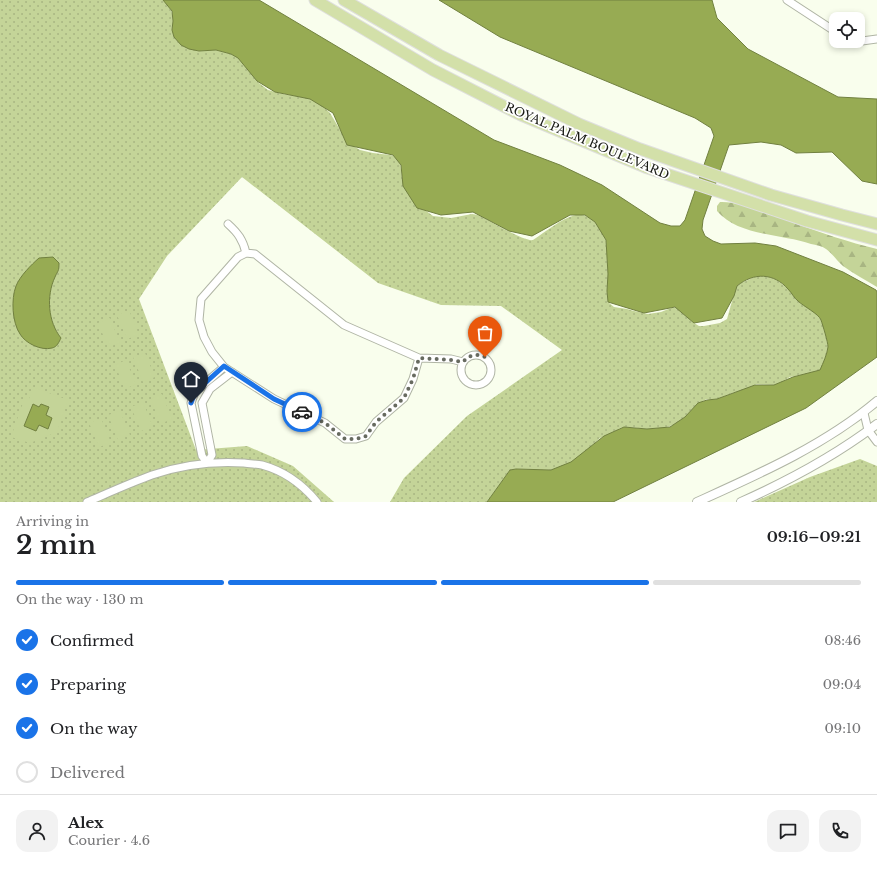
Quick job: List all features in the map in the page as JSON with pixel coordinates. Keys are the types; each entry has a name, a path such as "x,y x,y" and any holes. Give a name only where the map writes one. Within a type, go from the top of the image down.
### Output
{"main road":[{"name":"ROYAL PALM BOULEVARD","path":"315,0 433,70 521,115 645,167 807,221 877,240"},
{"name":"ROYAL PALM BOULEVARD","path":"344,0 439,55 572,121 640,149 700,171 835,213 877,224"}],"street":[{"path":"787,0 829,27"},
{"path":"865,41 877,39"},
{"path":"228,224 238,233 244,243 246,253"},
{"path":"419,358 413,379 404,398 376,422 366,436 356,439 345,439 325,423 274,399 224,366 212,352 204,337 199,320 201,299 238,257 246,253 255,254 344,325 419,358 463,362"},
{"path":"480,355 485,357 491,365 488,379 480,385 470,384 462,377 461,367 463,362 470,356 480,355"},
{"path":"207,463 202,456 191,403 196,391 224,366"},
{"path":"207,463 212,455 202,404 210,389 232,372"},
{"path":"196,391 205,396"},
{"path":"697,502 760,474 800,452 864,412 877,401"},
{"path":"740,502 771,488 818,463 877,424 864,412"},
{"path":"864,412 868,430 877,442"},
{"path":"87,502 151,476 181,467 207,463 262,465 284,474 306,489 317,502"}],"green space":[{"path":"0,0 163,0 171,10 173,21 172,30 198,51 216,50 231,54 241,59 259,83 268,90 287,95 309,96 321,104 330,113 345,138 352,145 360,150 394,156 400,162 402,177 421,207 433,216 451,218 472,214 478,215 522,238 529,240 533,240 564,219 576,215 591,218 599,226 606,241 608,257 608,302 614,307 648,314 661,312 671,308 677,308 699,326 720,323 727,319 736,287 741,283 757,276 771,277 777,280 820,314 830,342 825,368 818,372 790,377 777,385 756,384 748,390 732,393 718,399 707,399 703,401 696,412 673,425 664,428 620,428 618,431 600,438 579,459 558,470 510,470 487,502 390,502 404,478 467,416 562,350 501,306 441,305 378,283 242,177 167,256 139,299 196,450 247,446 293,466 334,502 0,502"},
{"path":"720,202 747,206 825,234 877,249 877,287 851,272 823,247 748,230 736,225 717,211 717,206"},
{"path":"129,310 139,335 127,339 117,315"},
{"path":"110,318 120,343 108,347 98,323"},
{"path":"145,353 155,377 143,382 133,357"},
{"path":"126,360 136,384 125,389 115,365"},
{"path":"33,387 68,400 57,432 30,443 11,437 25,397 29,399"},
{"path":"162,394 172,419 160,424 151,399"},
{"path":"143,402 153,427 141,431 131,407"},
{"path":"120,411 130,435 118,440 108,415"},
{"path":"101,418 111,443 99,447 89,423"},
{"path":"860,459 877,466 877,502 754,502 810,477"}],"shaded area":[{"path":"163,0 259,0 494,140 560,165 602,185 660,223 671,226 680,226 685,220 714,136 711,128 695,118 500,37 439,0 712,0 717,18 748,49 838,97 877,99 877,184 862,181 832,152 796,153 781,145 761,142 729,145 703,220 702,229 705,236 721,244 755,243 776,246 843,272 876,290 877,357 806,408 613,502 487,502 510,470 551,470 571,462 604,436 624,427 647,429 670,427 685,417 698,403 717,399 755,385 774,385 793,377 820,370 828,347 820,318 800,303 777,280 764,276 750,278 737,286 734,296 722,318 694,323 675,307 644,313 608,302 606,240 595,222 585,215 570,215 532,236 509,231 473,212 441,215 417,208 403,186 401,165 393,155 347,145 333,113 310,99 275,92 257,81 238,58 231,54 216,50 199,51 189,49 181,45 174,37 172,30 172,11"},
{"path":"53,257 59,263 59,270 50,292 50,309 53,324 61,338 55,347 48,349 34,346 22,337 15,323 13,297 18,282 29,267 39,258"},
{"path":"33,404 39,407 41,404 49,407 46,415 52,418 48,429 39,425 36,431 24,426"}],"way so far":[{"path":"302,412 325,423 345,439 356,439 366,436 376,422 404,398 413,379 419,358 463,362 470,356 480,355 485,357"}],"route":[{"path":"191,403 195,392 224,366 274,399 302,412"}]}
